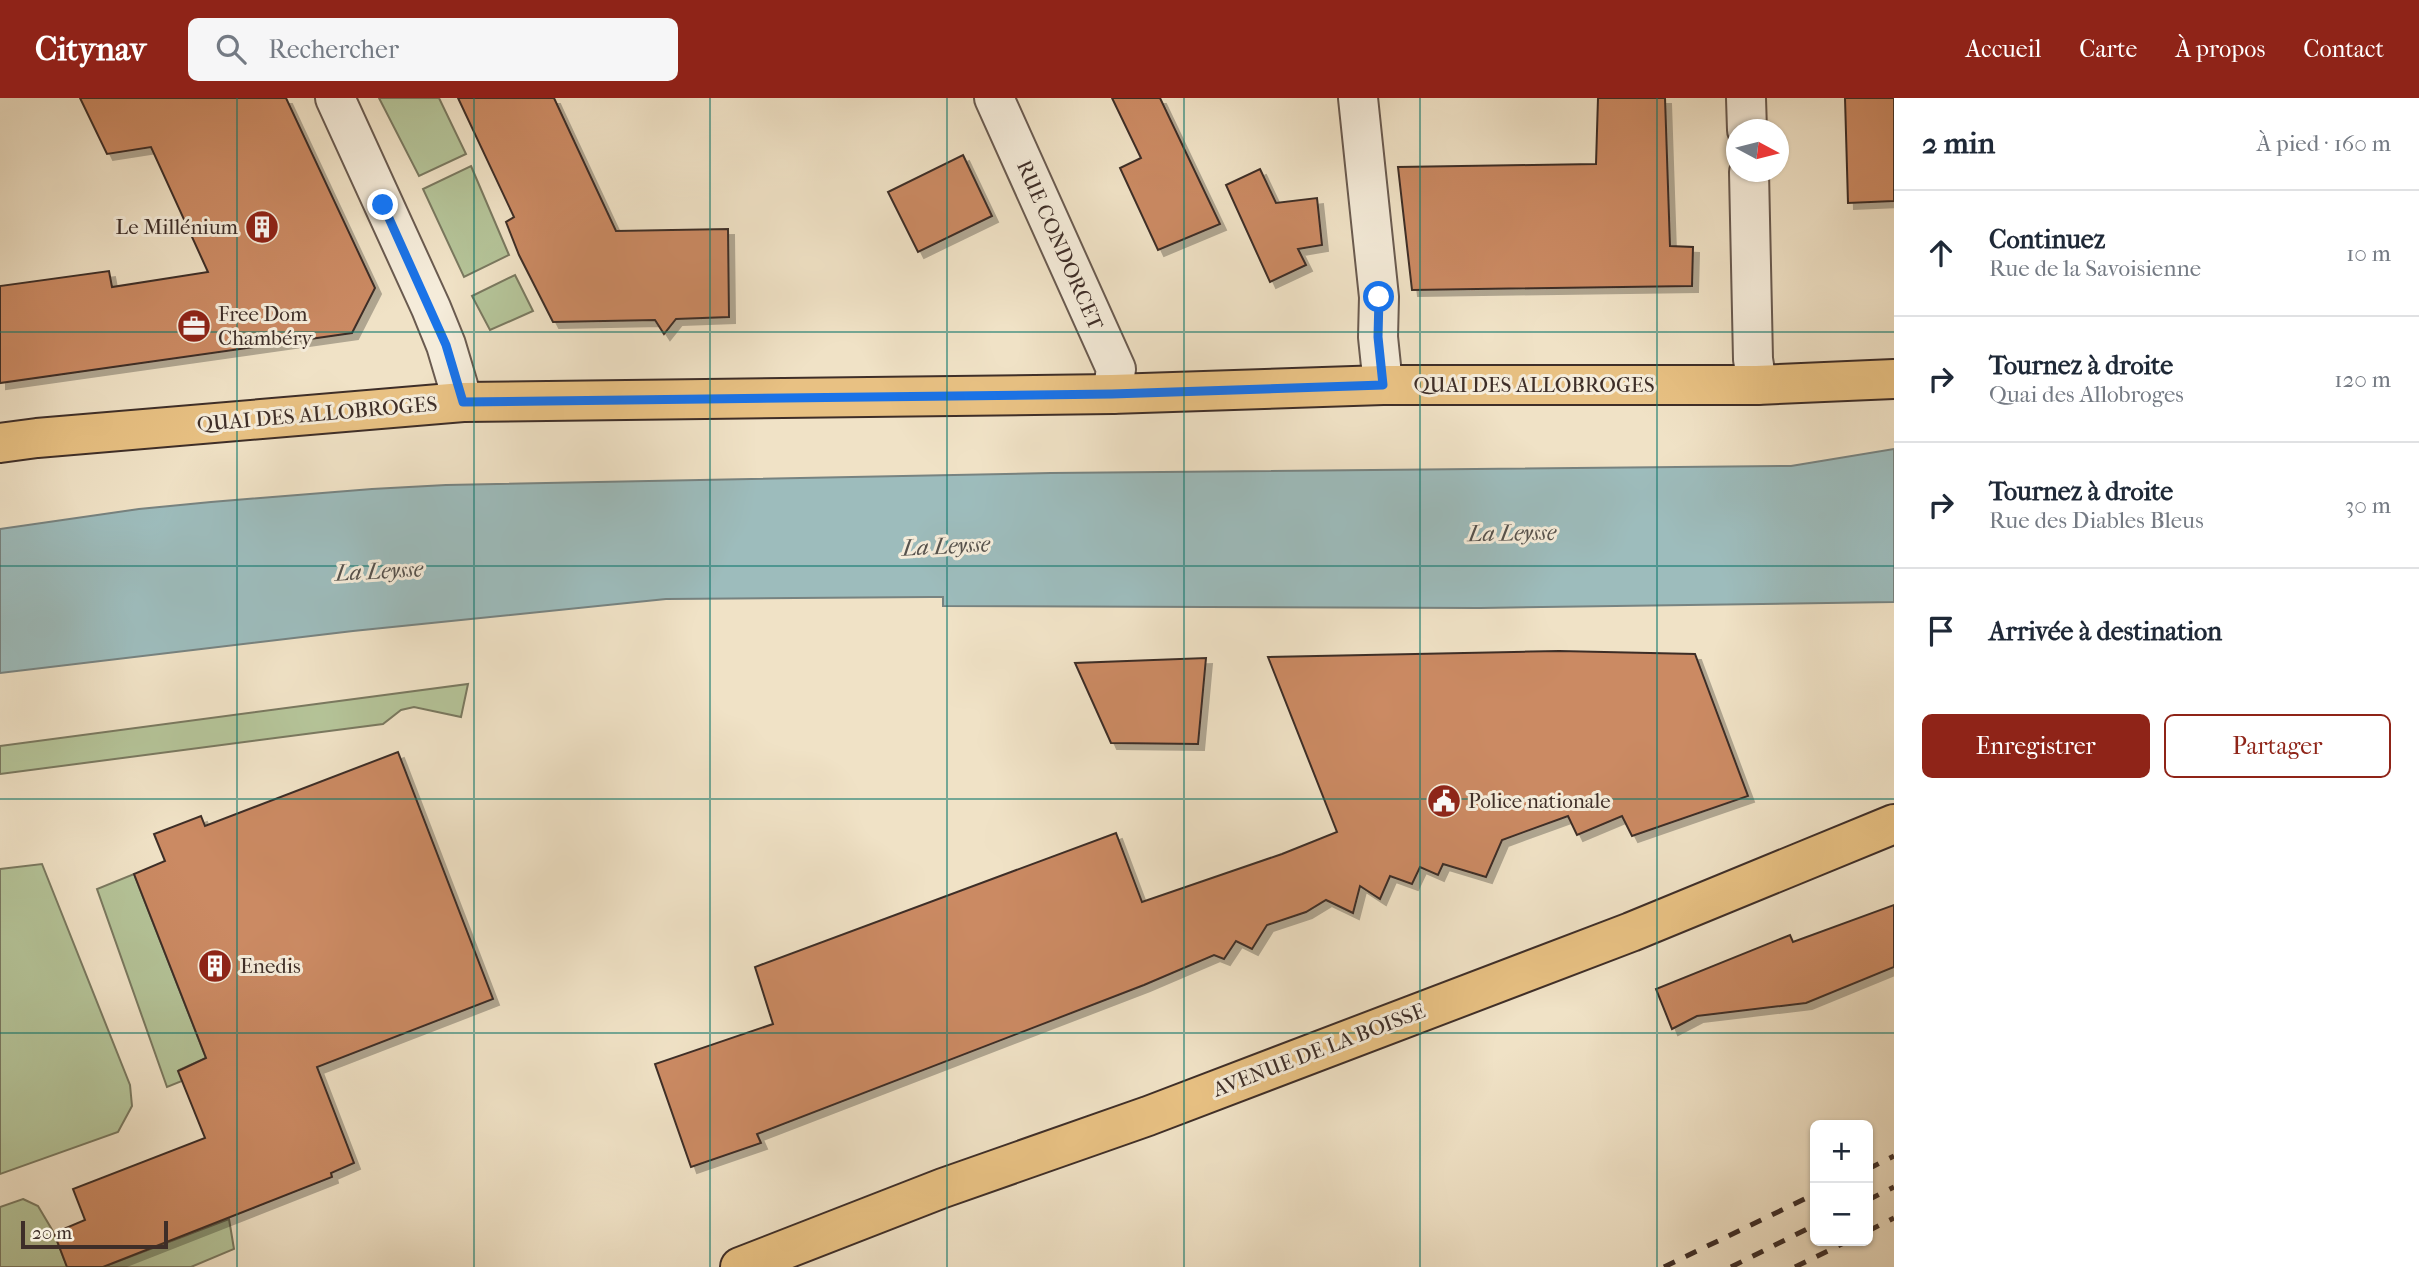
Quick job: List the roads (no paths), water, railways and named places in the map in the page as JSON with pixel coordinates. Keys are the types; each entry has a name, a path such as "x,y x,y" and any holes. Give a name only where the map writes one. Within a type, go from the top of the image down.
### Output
{"main road":[{"name":"QUAI DES ALLOBROGES","path":"0,443 463,402 1112,394 1383,385 1757,385 1894,379"},
{"name":"AVENUE DE LA BOISSE","path":"740,1267 943,1188 1148,1116 1631,932 1894,824"}],"street":[{"path":"335,98 431,307 463,402"},
{"name":"RUE CONDORCET","path":"994,98 1116,369 1112,394"},
{"path":"1358,98 1379,297 1378,337 1383,385"},
{"path":"1746,98 1747,119"},
{"path":"1749,182 1753,359 1757,385"}],"water":[{"name":"La Leysse","path":"1894,449 1894,602 1480,608 943,606 943,597 666,599 353,631 0,673 0,529 139,509 446,485 1051,473 1791,466"}],"railway":[{"path":"1873,1166 1894,1156"},
{"path":"1873,1198 1894,1187"},
{"path":"1664,1267 1810,1196"},
{"path":"1873,1228 1894,1218"},
{"path":"1731,1267 1810,1228"},
{"path":"1795,1267 1838,1246"}],"place":[{"name":"Le Millénium","path":"262,227"},
{"name":"Free Dom Chambéry","path":"194,326"},
{"name":"Police nationale","path":"1444,801"},
{"name":"Enedis","path":"215,966"}]}
